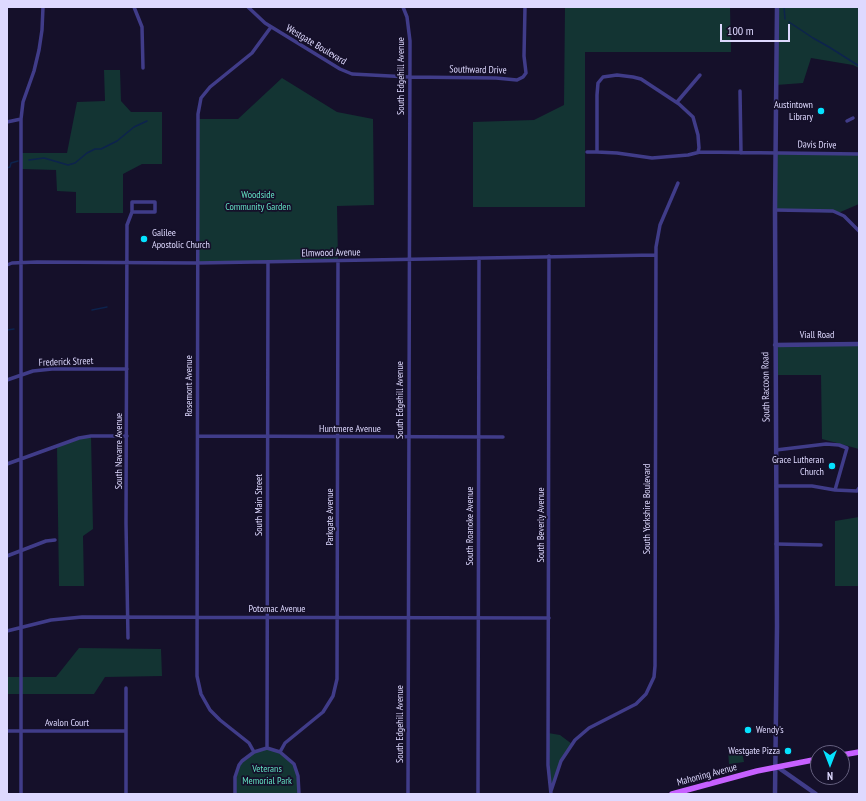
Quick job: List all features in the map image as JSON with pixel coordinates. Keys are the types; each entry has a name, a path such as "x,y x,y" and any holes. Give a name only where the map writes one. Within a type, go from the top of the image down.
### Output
{"main road":[{"name":"Mahoning Avenue","path":"672,794 776,766 810,760"}],"street":[{"path":"21,794 21,119 23,102 34,71 39,50 43,7"},
{"path":"134,7 142,27 143,68"},
{"name":"Westgate Boulevard","path":"248,7 257,17 271,27 350,74 359,76 409,77"},
{"name":"South Edgehill Avenue","path":"403,7 407,17 410,35 408,259 408,794"},
{"name":"Southward Drive","path":"409,77 520,79 525,74 526,69 524,56 525,7"},
{"name":"South Raccoon Road","path":"775,794 775,153 777,7"},
{"name":"Rosemont Avenue","path":"254,752 249,743 214,715 201,694 197,676 197,263 199,105 201,98 210,87 252,53 271,27"},
{"path":"677,102 700,75"},
{"path":"597,152 598,83 603,77 617,76 641,79 677,102 693,117 698,135 698,152"},
{"path":"740,90 741,153"},
{"path":"847,121 853,118"},
{"path":"7,122 21,119"},
{"name":"Davis Drive","path":"587,152 617,153 652,158 681,156 698,152 859,154"},
{"name":"South Yorkshire Boulevard","path":"551,793 561,761 575,740 589,728 636,704 648,691 654,674 656,255 660,225 678,183"},
{"path":"132,202 155,202 155,212 132,212 132,202"},
{"path":"775,210 833,211 844,216 859,231"},
{"name":"South Navarre Avenue","path":"128,638 126,225 132,212"},
{"name":"Elmwood Avenue","path":"7,265 22,263 197,263 656,255"},
{"name":"South Beverly Avenue","path":"549,256 548,765 551,793"},
{"name":"South Roanoke Avenue","path":"478,794 479,258"},
{"name":"Parkgate Avenue","path":"280,752 286,743 323,712 333,696 337,679 338,261"},
{"name":"South Main Street","path":"267,748 268,262"},
{"name":"Viall Road","path":"775,345 859,344"},
{"name":"Frederick Street","path":"7,380 33,371 52,369 127,369"},
{"path":"7,464 79,438 92,436 127,436"},
{"name":"Huntmere Avenue","path":"198,436 503,437"},
{"path":"776,450 826,444 839,445 847,448 835,490"},
{"path":"776,486 812,486 835,490 857,491 859,488"},
{"path":"7,556 46,541 55,540"},
{"path":"776,544 821,545"},
{"name":"Potomac Avenue","path":"7,632 64,618 549,618"},
{"path":"126,688 126,794"},
{"name":"Avalon Court","path":"7,731 126,731"},
{"path":"235,794 235,777 239,765 254,752 267,748 280,752 290,759 295,766 298,776 299,794"},
{"path":"776,766 816,794"}],"green space":[{"path":"565,7 730,7 731,52 585,52 585,207 473,207 473,122 534,120 564,105"},
{"path":"777,7 859,7 859,68 853,65 811,58 803,83 776,85"},
{"path":"104,70 120,70 121,101 131,112 162,112 162,164 142,164 123,174 123,213 76,213 76,192 57,191 56,170 22,169 22,153 67,153 77,102 105,101"},
{"name":"Woodside Community Garden","path":"282,78 337,112 373,119 374,205 337,206 338,261 197,263 198,119 238,119"},
{"path":"775,153 859,154 859,204 838,213 775,210"},
{"path":"859,344 859,449 822,439 821,375 775,375 775,345"},
{"path":"91,436 93,529 83,536 84,586 59,586 57,446"},
{"path":"859,517 859,586 835,586 835,521"},
{"path":"79,648 161,649 162,676 105,677 94,694 7,694 7,677 56,677"},
{"path":"548,733 560,735 572,744 564,756 551,791"},
{"name":"Veterans Memorial Park","path":"264,749 275,749 295,766 299,794 235,794 235,782 239,765 249,755"},
{"path":"734,749 742,752 744,762 729,764 728,750"}],"waterway":[{"path":"784,7 785,19"},
{"path":"789,22 859,66"},
{"path":"29,160 44,158 68,165 75,163 87,153 95,149 101,149 117,141 134,127 147,121"},
{"path":"7,168 10,167 11,163 18,161"},
{"path":"92,310 107,307"},
{"path":"7,330 14,329"}],"place":[{"name":"Austintown Library","path":"821,111"},
{"name":"Galilee Apostolic Church","path":"144,239"},
{"name":"Grace Lutheran Church","path":"832,466"},
{"name":"Wendy's","path":"748,730"},
{"name":"Westgate Pizza","path":"788,751"}]}
